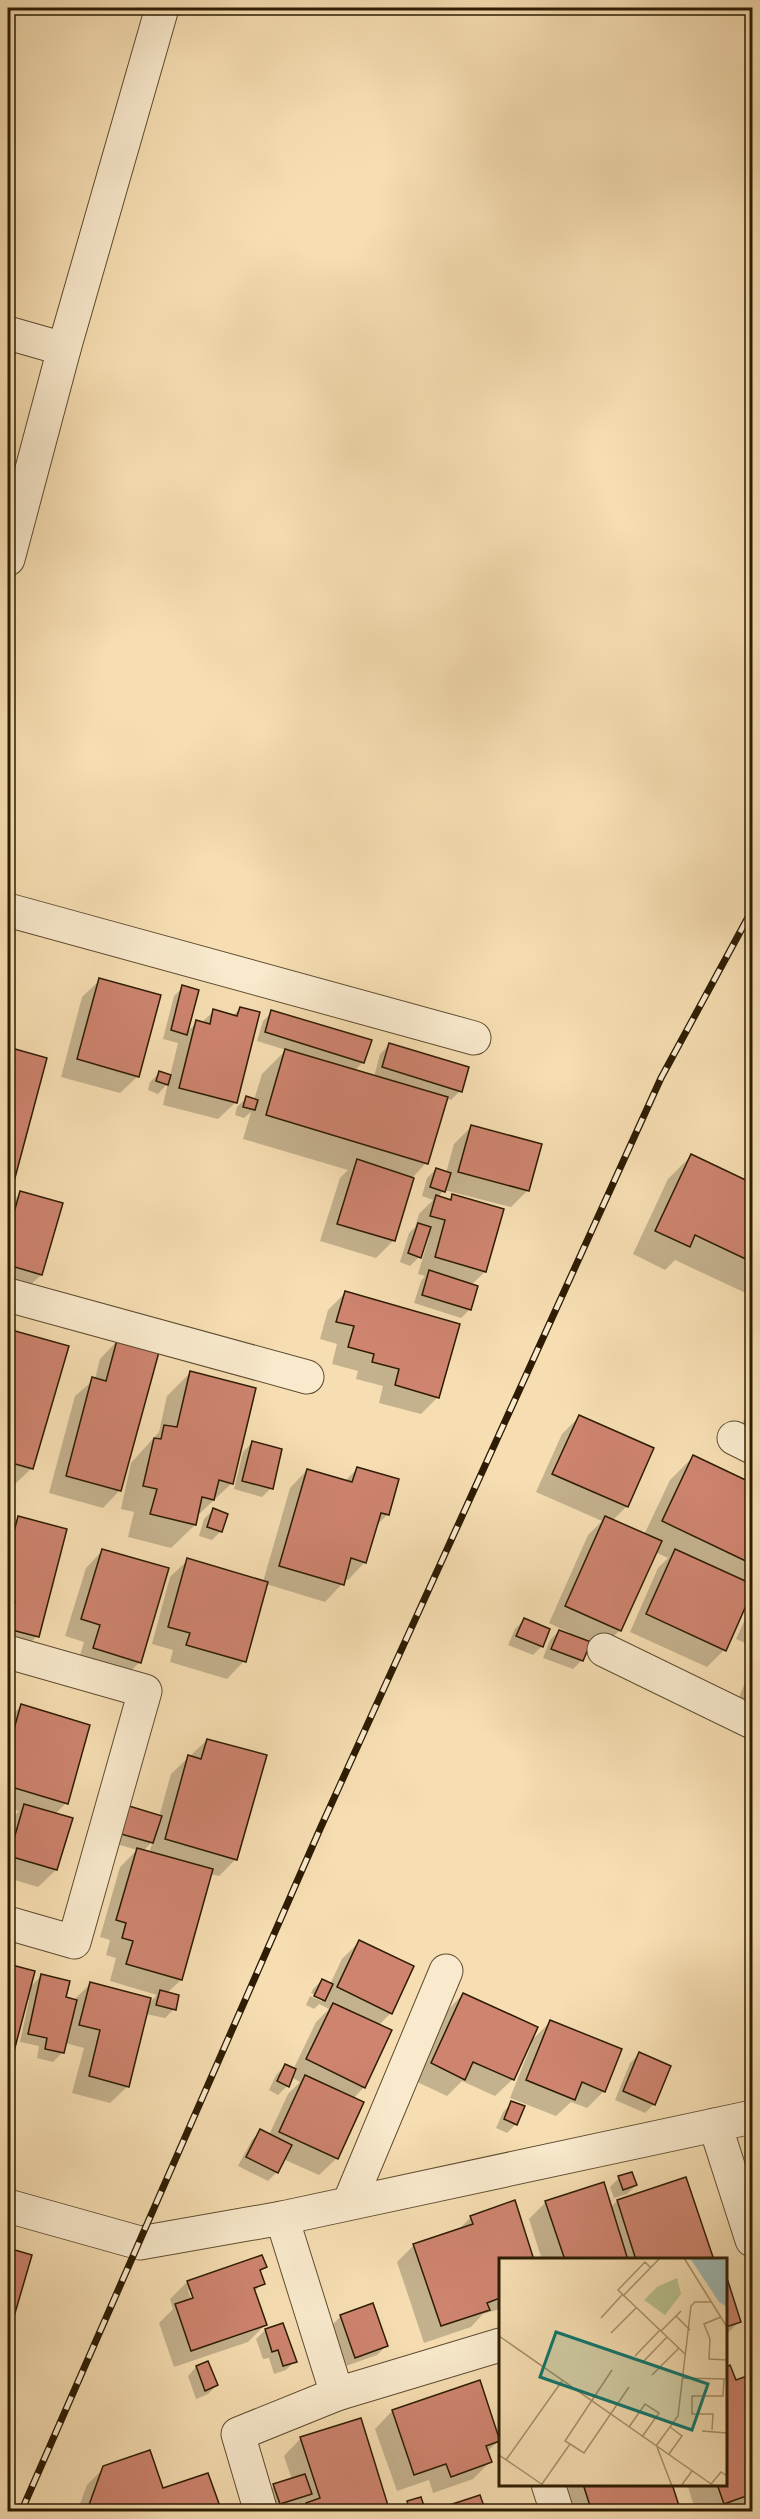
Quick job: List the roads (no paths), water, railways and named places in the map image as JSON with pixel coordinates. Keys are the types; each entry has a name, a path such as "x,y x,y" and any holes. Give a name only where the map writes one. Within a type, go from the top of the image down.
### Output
{"street":[{"path":"8,559 64,349 162,8"},
{"path":"8,333 64,349"},
{"path":"8,910 474,1038"},
{"path":"8,1295 307,1377"},
{"path":"604,1650 753,1722"},
{"path":"8,1652 145,1691 74,1942 8,1923"},
{"path":"349,2203 446,1971"},
{"path":"8,2206 140,2243 282,2218 753,2117"},
{"path":"715,2125 753,2240"},
{"path":"282,2218 337,2394"},
{"path":"261,2511 238,2434 337,2394 499,2346"},
{"path":"549,2486 557,2511"}],"railway":[{"path":"21,2512 320,1829 661,1078 752,910"}]}
